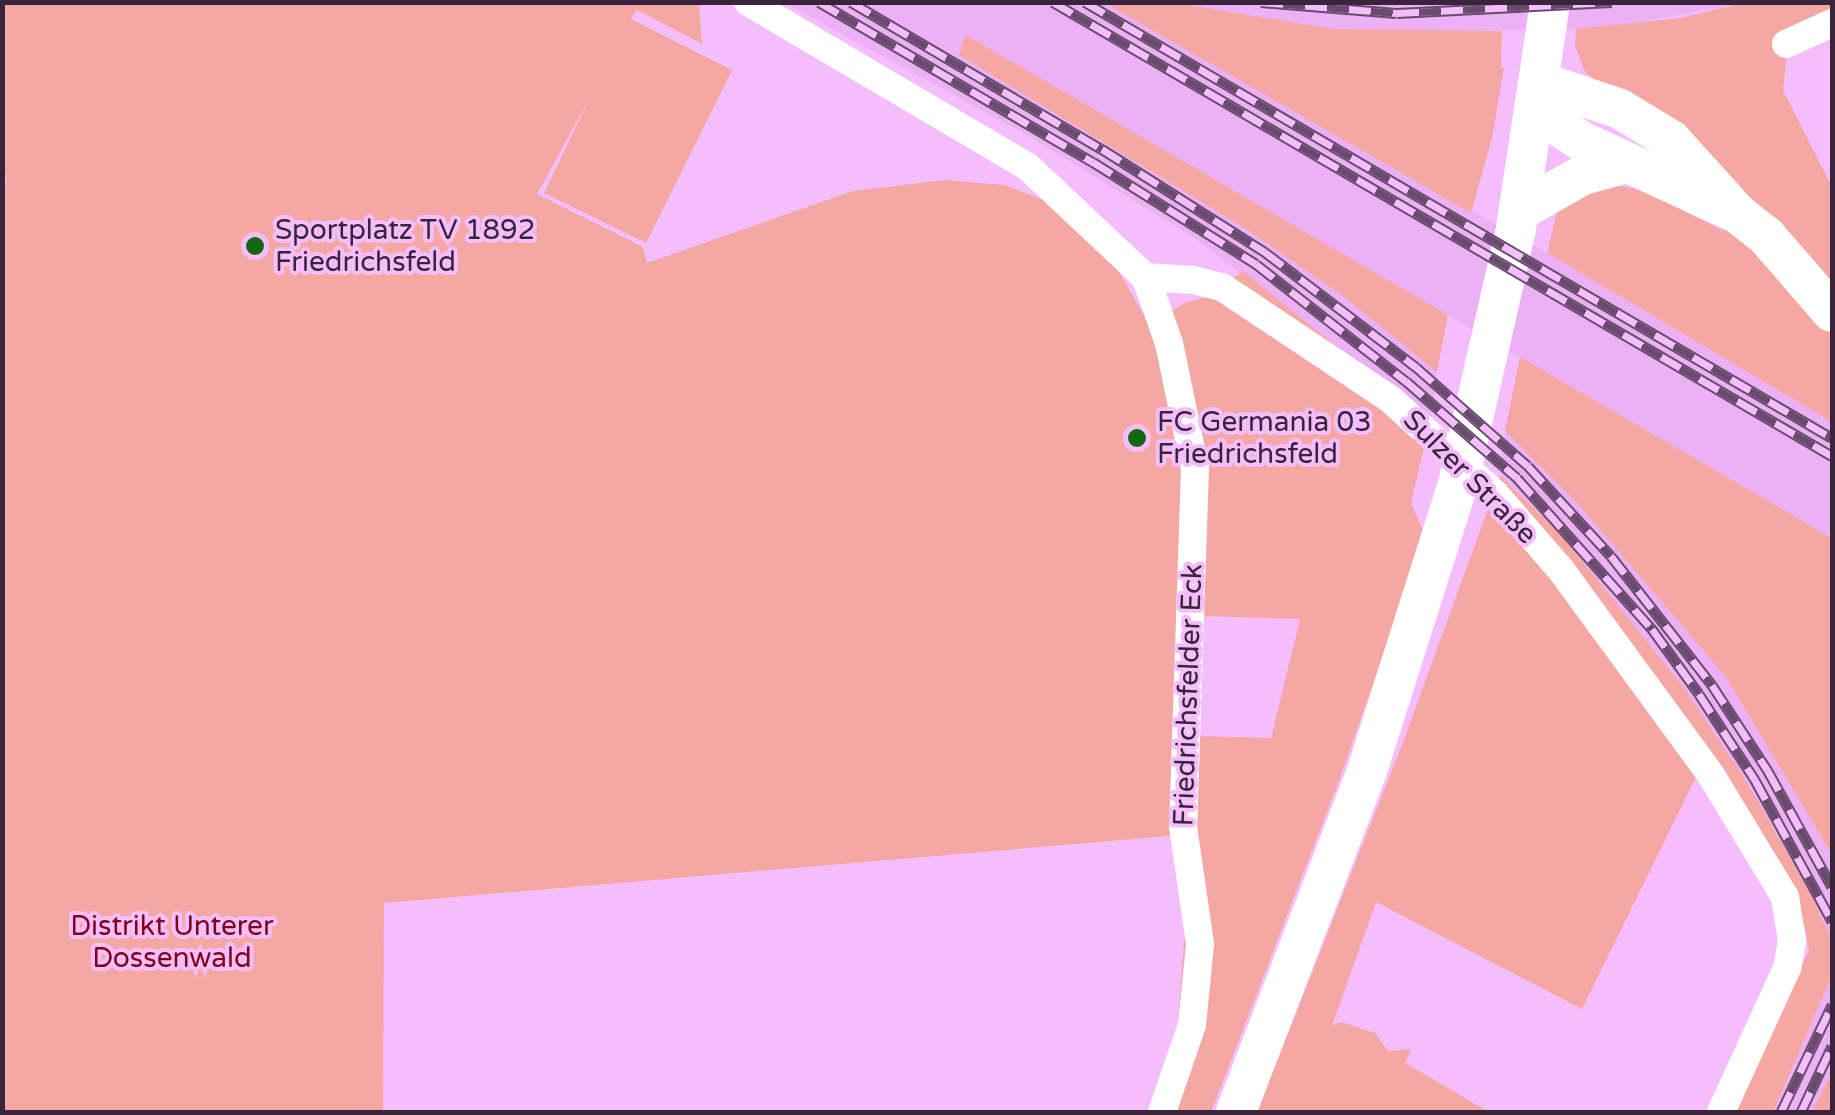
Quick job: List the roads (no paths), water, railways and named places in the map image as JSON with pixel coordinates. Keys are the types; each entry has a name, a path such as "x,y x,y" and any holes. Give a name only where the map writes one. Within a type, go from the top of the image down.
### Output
{"main road":[{"path":"1236,1112 1399,678 1458,484 1518,220 1550,2"},
{"path":"1539,89 1566,88 1648,124 1692,159 1738,214 1767,237 1832,312"},
{"path":"1539,89 1626,163 1738,214"},
{"path":"1518,220 1583,176 1626,163"}],"street":[{"path":"748,2 1028,167 1144,277"},
{"path":"1786,44 1832,24"},
{"name":"Friedrichsfelder Eck","path":"1144,277 1169,343 1195,468 1183,828 1199,962 1192,1025 1162,1112"},
{"name":"Sulzer Straße","path":"1144,277 1193,280 1222,287 1390,399 1495,494 1712,774 1785,896 1792,941 1787,968 1721,1112"}],"railway":[{"path":"819,2 1093,162 1256,264 1406,381 1517,478 1652,629 1699,694 1755,780 1832,921"},
{"path":"851,2 1102,149 1265,252 1416,367 1528,466 1611,556 1712,685 1768,771 1832,887"},
{"path":"1053,2 1832,456"},
{"path":"1085,2 1832,438"},
{"path":"1261,2 1397,13 1612,2"},
{"path":"1781,1112 1832,1005"},
{"path":"1801,1112 1832,1046"}],"place":[{"name":"Sportplatz TV 1892 Friedrichsfeld","path":"255,246"},
{"name":"FC Germania 03 Friedrichsfeld","path":"1137,438"}],"park label":[{"name":"Distrikt Unterer Dossenwald","path":"172,942"}]}
